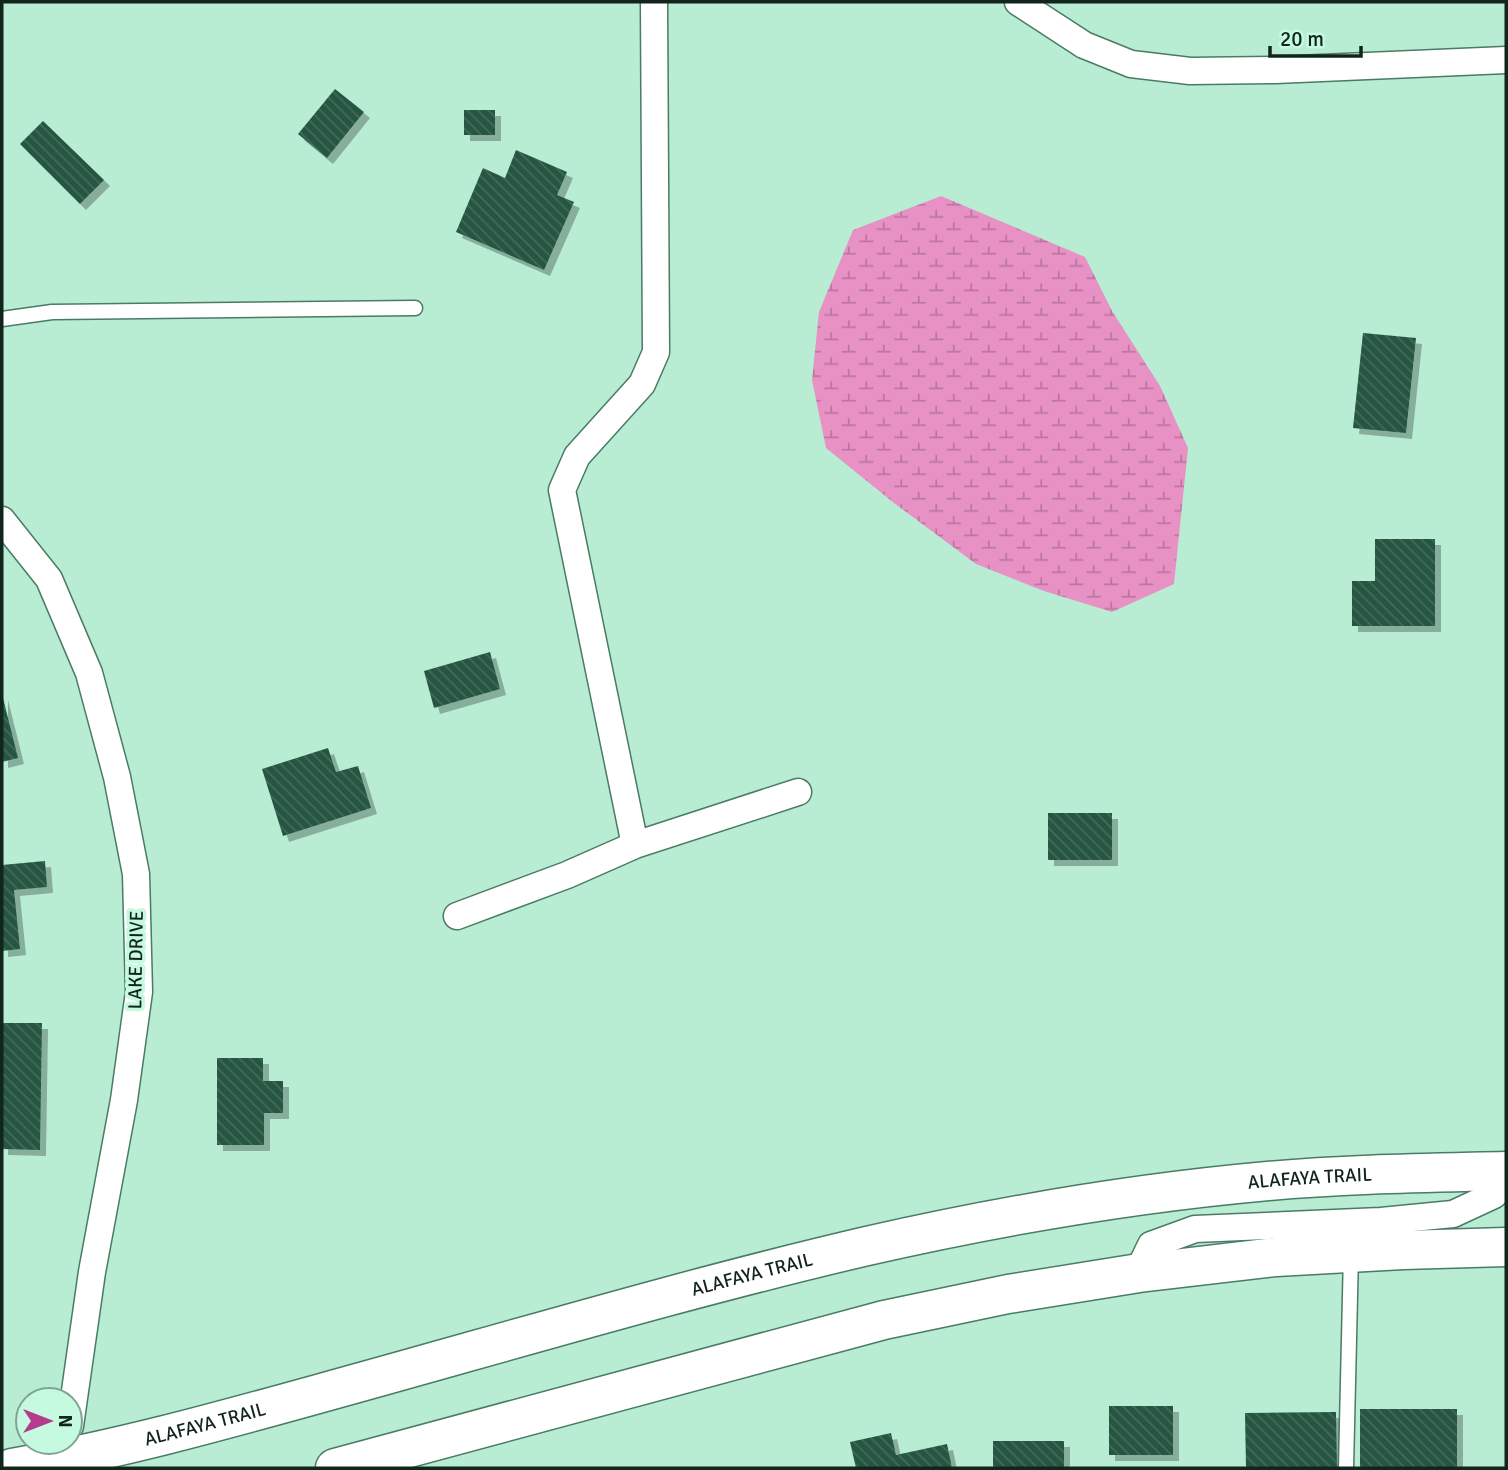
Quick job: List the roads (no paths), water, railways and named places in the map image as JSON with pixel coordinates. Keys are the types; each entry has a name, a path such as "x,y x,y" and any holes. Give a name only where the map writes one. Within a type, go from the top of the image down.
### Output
{"main road":[{"name":"ALAFAYA TRAIL","path":"84,1440 182,1431 728,1282 865,1247 989,1220 1121,1198 1270,1181 1506,1171"},
{"path":"335,1468 884,1320 1008,1294 1137,1273 1276,1257 1506,1247"},
{"name":"ALAFAYA TRAIL","path":"12,1468 37,1456"}],"street":[{"path":"635,845 562,490 577,456 642,384 656,352 654,2"},
{"path":"1018,2 1084,45 1131,64 1189,71 1506,60"},
{"name":"LAKE DRIVE","path":"2,520 50,579 89,673 117,777 136,874 139,992 124,1100 92,1272 75,1386"},
{"path":"457,916 567,875 635,845 798,792"},
{"path":"1137,1273 1152,1245 1195,1229 1381,1221 1454,1214 1494,1195 1506,1179"}],"lane":[{"path":"2,318 52,312 415,307"},
{"path":"1346,1468 1351,1253"}]}
